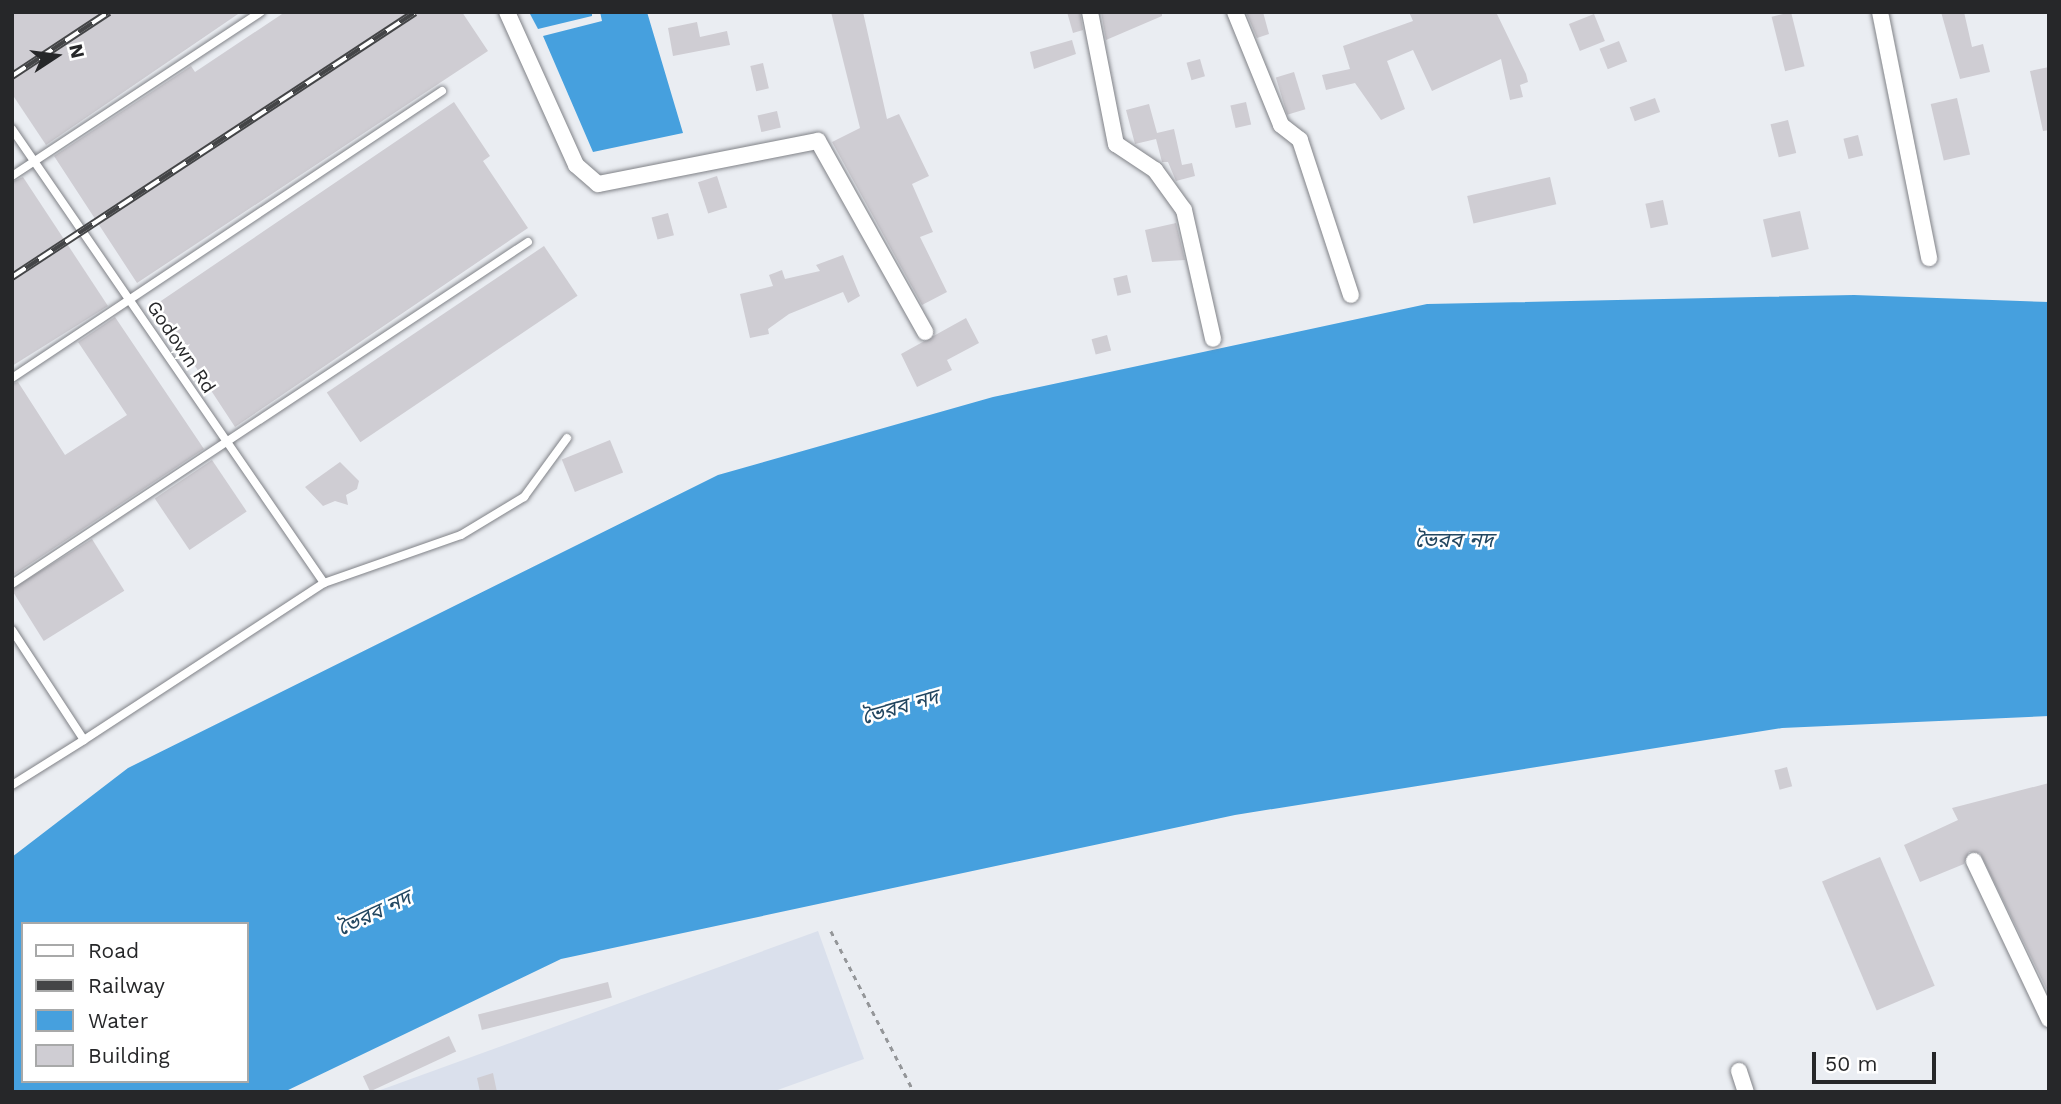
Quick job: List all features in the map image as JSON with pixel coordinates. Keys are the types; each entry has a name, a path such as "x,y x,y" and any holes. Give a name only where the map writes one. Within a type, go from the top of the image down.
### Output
{"street":[{"path":"507,12 576,165 598,184 818,141 925,332"},
{"path":"1090,12 1116,144 1155,170 1184,210 1213,339"},
{"path":"1235,12 1282,125 1300,140 1351,295"},
{"path":"1881,12 1929,258"},
{"path":"1974,861 2049,1019"},
{"path":"1739,1071 1746,1092"}],"lane":[{"path":"12,177 261,12"},
{"path":"12,378 442,91"},
{"name":"Godown Rd","path":"12,129 324,583"},
{"path":"12,584 228,444 528,242"},
{"path":"12,785 324,583 461,535 524,497 567,438"},
{"path":"12,630 84,740"}],"path":[{"path":"831,931 914,1092"}],"shaded area":[{"path":"818,931 864,1059 772,1092 375,1092"}],"water":[{"path":"529,12 592,12 592,16 538,29"},
{"path":"600,12 647,12 683,133 593,152 543,36 602,21"},
{"name":"ভৈরব নদ","path":"1854,295 2049,302 2049,716 1782,728 1235,815 561,959 284,1092 12,1092 12,857 128,768 718,475 993,397 1427,304"}],"building":[{"path":"12,12 241,12 46,145 12,94"},
{"path":"285,12 462,12 488,51 137,283 54,156 191,66 195,72"},
{"path":"831,12 863,12 887,119 899,114 929,176 912,184 933,232 920,237 947,292 922,305 832,142 860,128"},
{"path":"1067,12 1080,12 1083,30 1073,33"},
{"path":"1101,12 1162,12 1162,16 1106,40"},
{"path":"1246,12 1263,12 1269,34 1257,38"},
{"path":"1409,12 1496,12 1526,74 1528,82 1520,85 1523,97 1510,100 1501,59 1432,91 1413,50 1387,61 1405,109 1381,120 1355,83 1326,90 1322,75 1350,69 1343,46 1413,21"},
{"path":"1791,12 1805,66 1785,71 1772,17"},
{"path":"1941,12 1964,12 1972,47 1983,44 1990,72 1960,79"},
{"path":"1594,14 1605,41 1580,51 1569,24"},
{"path":"697,22 700,37 727,31 730,45 673,56 668,28"},
{"path":"1072,40 1076,54 1034,69 1030,52"},
{"path":"1619,41 1627,61 1608,69 1600,49"},
{"path":"1200,59 1205,76 1192,80 1187,63"},
{"path":"763,63 769,88 756,91 750,66"},
{"path":"2049,67 2049,130 2043,131 2030,71"},
{"path":"1294,72 1305,109 1287,115 1276,78"},
{"path":"1655,98 1660,112 1635,121 1630,107"},
{"path":"1957,98 1970,155 1944,161 1931,104"},
{"path":"454,102 490,156 483,161 528,228 235,427 155,305"},
{"path":"1246,102 1251,124 1236,128 1230,106"},
{"path":"1149,104 1157,133 1174,129 1182,165 1192,163 1195,176 1176,181 1168,162 1162,162 1156,139 1135,144 1126,110"},
{"path":"777,111 781,128 761,132 758,115"},
{"path":"1788,120 1796,153 1779,157 1771,124"},
{"path":"1858,135 1863,155 1849,159 1843,139"},
{"path":"717,176 727,207 708,214 698,182"},
{"path":"23,177 108,306 12,366 12,182"},
{"path":"1550,177 1556,204 1473,223 1467,196"},
{"path":"1663,200 1668,224 1651,228 1645,204"},
{"path":"1800,211 1809,249 1772,258 1763,220"},
{"path":"668,213 674,235 658,240 652,217"},
{"path":"1176,223 1185,260 1152,262 1145,230"},
{"path":"544,246 578,296 360,442 327,393"},
{"path":"843,255 860,296 848,303 843,292 789,314 768,329 769,334 750,338 740,294 773,286 769,275 782,270 785,279 820,271 816,265"},
{"path":"1127,275 1131,293 1117,296 1113,278"},
{"path":"115,317 204,449 12,576 12,384 18,382 65,455 127,415 78,342"},
{"path":"966,318 979,343 947,360 952,370 917,387 901,354"},
{"path":"1107,335 1111,350 1096,355 1092,339"},
{"path":"610,440 623,472 575,492 562,459"},
{"path":"212,460 247,511 189,550 155,499"},
{"path":"340,462 359,481 357,489 346,495 348,505 335,501 323,506 305,487"},
{"path":"92,539 124,591 44,641 12,589"},
{"path":"1787,767 1792,786 1780,790 1774,770"},
{"path":"2049,783 2049,994 1980,853 1969,852 1964,864 1920,882 1904,845 1958,820 1952,808"},
{"path":"1880,857 1935,986 1877,1010 1822,882"},
{"path":"608,982 612,998 482,1030 478,1014"},
{"path":"449,1036 456,1051 370,1092 363,1076"},
{"path":"493,1073 497,1092 480,1092 477,1078"}],"railway":[{"path":"12,76 109,12"},
{"path":"12,277 415,12"}]}
